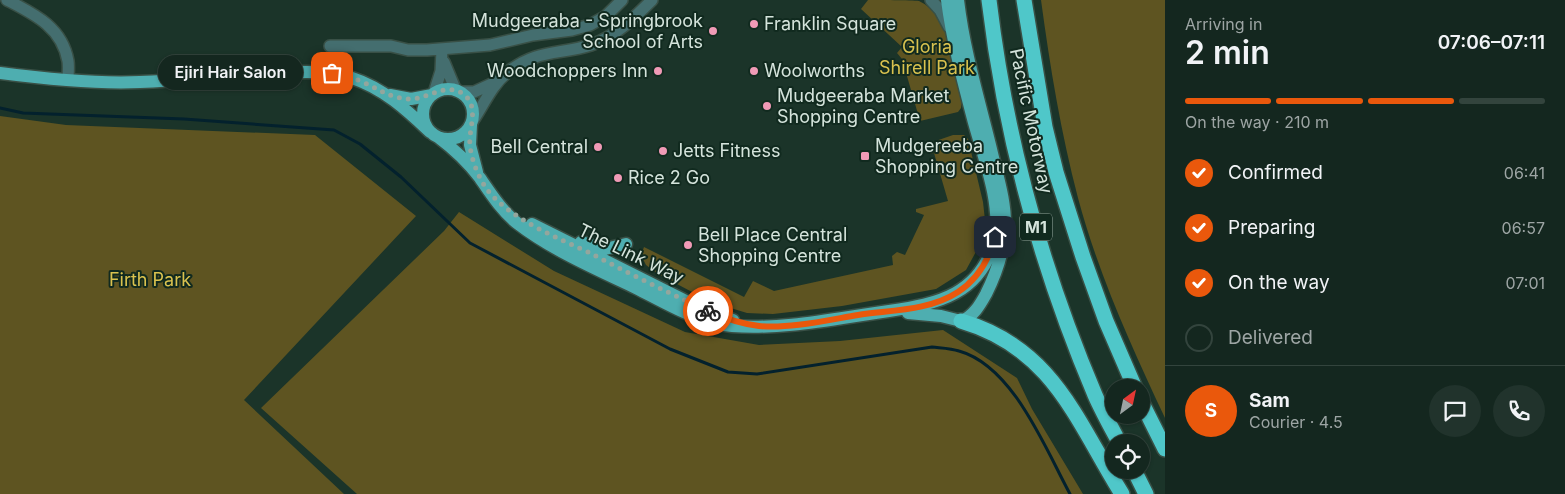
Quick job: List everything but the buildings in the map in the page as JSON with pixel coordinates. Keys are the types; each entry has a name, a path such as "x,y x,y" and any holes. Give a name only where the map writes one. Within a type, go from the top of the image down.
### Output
{"highway":[{"name":"Pacific Motorway","path":"989,0 996,53 1012,131 1047,269 1095,396 1115,434"},
{"name":"Pacific Motorway","path":"1024,0 1045,127 1056,172 1106,321 1131,379"},
{"path":"961,321 982,328 1010,344 1034,361 1048,375 1074,410 1122,494"},
{"path":"1150,419 1165,449"},
{"path":"1138,479 1146,494"}],"main road":[{"name":"The Link Way","path":"495,198 512,211 611,270 706,321 733,326 813,322 925,305 948,298 966,286 977,275 987,260 995,237 996,213 994,196 976,117 953,35 947,0"},
{"path":"958,0 976,117 1002,198 1005,220 1004,236 989,287 976,309 968,318 961,321"},
{"path":"0,73 68,80 140,82 241,74 316,71 339,74 386,94 411,99 443,90 458,92 467,98 472,106 472,123 465,133 457,138 447,139 434,135 425,124 423,114 426,102 433,94"},
{"name":"The Link Way","path":"386,94 456,151 504,210 522,226 555,247 611,270"},
{"name":"The Link Way","path":"472,123 470,146 479,177"},
{"path":"545,231 605,249 626,244"},
{"name":"The Link Way","path":"888,311 941,316 961,321"}],"street":[{"path":"7,0 43,20 56,32 68,60 68,80"},
{"path":"330,46 391,46 443,55 590,25 606,16 622,0"},
{"path":"443,55 458,92 474,92 498,81 518,64 534,56 587,46 607,38 625,26 652,0"},
{"path":"931,0 943,14 953,35"},
{"path":"433,94 438,83 443,55"},
{"path":"472,123 498,81"}],"green space":[{"name":"Gloria Shirell Park","path":"868,0 919,1 930,8 938,18 950,45 962,101 958,112 920,121 902,59 897,53 902,47 861,9"},
{"path":"1041,0 1165,0 1165,418 1150,386 1150,379 1147,379 1140,365 1095,254 1072,174 1052,75"},
{"name":"Firth Park","path":"0,116 66,125 315,135 416,216 244,400 344,494 0,494"},
{"path":"953,135 964,135 968,139 983,202 985,220 978,248 966,270 936,289 842,306 773,314 747,313 711,302 658,274 646,265 641,255 644,247 744,297 753,281 774,291 893,265 892,256 897,252 905,255 924,215 916,212 916,209 948,201 934,153 930,154 927,144"},
{"path":"459,212 554,271 685,332 759,345 840,341 943,330 1017,378 1032,409 1083,494 357,494 261,408 444,231"}],"waterway":[{"path":"0,108 23,113 184,119 334,130 360,144 401,177 470,243 670,349 728,372 757,374 932,347 959,351 978,360 996,373 1011,391 1038,432 1070,494"}],"way so far":[{"path":"332,73 354,79 397,97 423,98 446,89 460,92 469,101 473,109 470,146 479,177 495,198 541,229 708,311"}],"place":[{"name":"Franklin Square","path":"754,24"},
{"name":"Mudgeeraba - Springbrook School of Arts","path":"713,31"},
{"name":"Woodchoppers Inn","path":"658,71"},
{"name":"Woolworths","path":"754,71"},
{"name":"Ejiri Hair Salon","path":"332,73"},
{"name":"Mudgeeraba Market Shopping Centre","path":"767,106"},
{"name":"Bell Central","path":"598,147"},
{"name":"Jetts Fitness","path":"663,151"},
{"name":"Mudgereeba Shopping Centre","path":"865,156"},
{"name":"Rice 2 Go","path":"618,178"},
{"name":"Bell Place Central Shopping Centre","path":"688,245"}],"route":[{"path":"708,311 731,319 760,326 770,326 813,322 932,304 953,295 974,279 987,260 995,237"}]}
